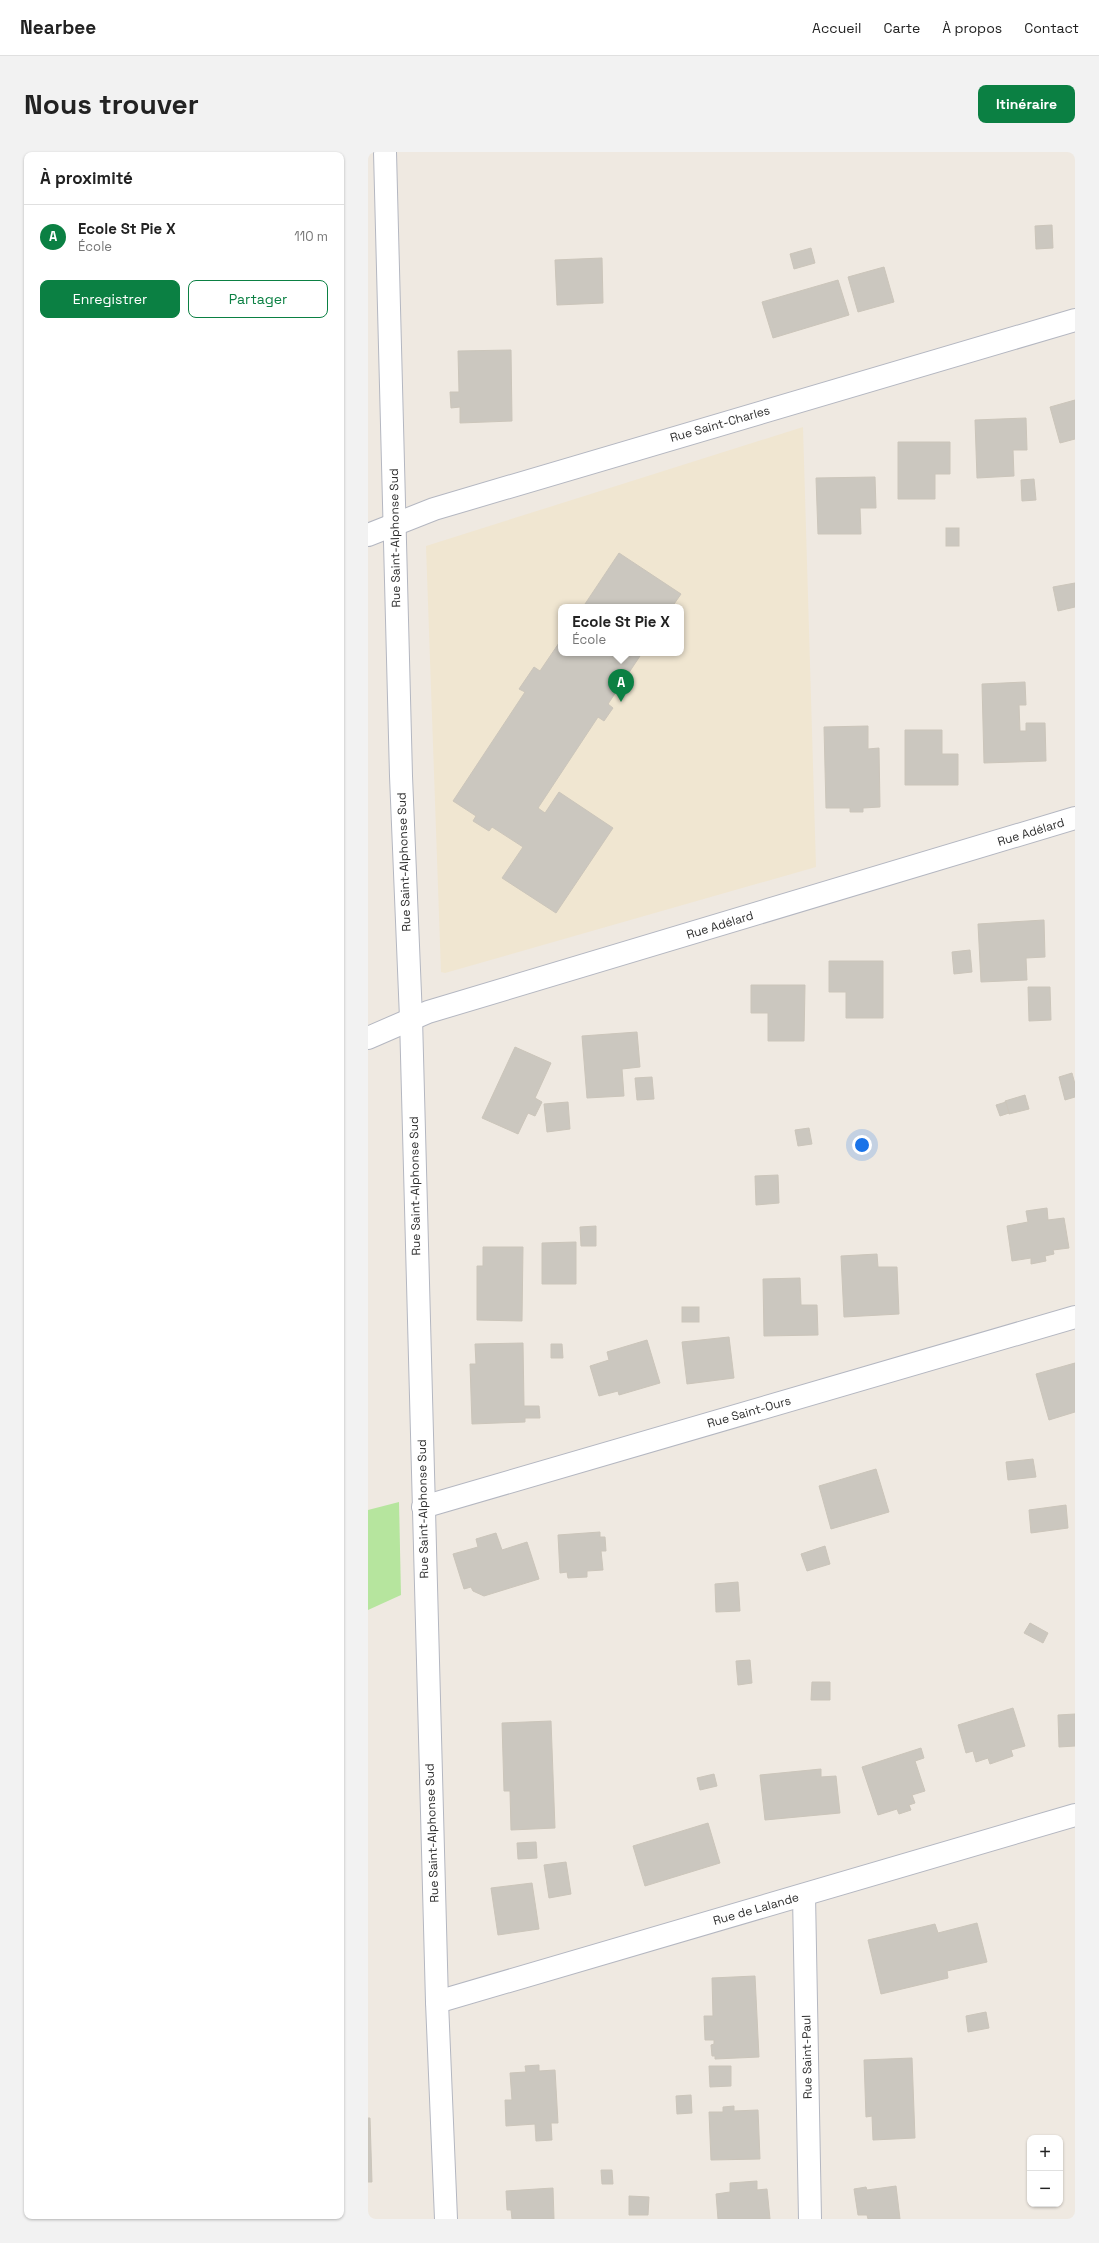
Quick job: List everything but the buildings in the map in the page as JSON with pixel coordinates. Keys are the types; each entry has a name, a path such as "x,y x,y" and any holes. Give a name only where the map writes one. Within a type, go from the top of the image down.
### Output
{"street":[{"name":"Rue Saint-Alphonse Sud","path":"385,152 401,776 411,1018 437,2002 446,2219"},
{"name":"Rue Saint-Charles","path":"368,535 395,523 434,509 1075,320"},
{"name":"Rue Adélard","path":"368,1038 411,1018 1075,818"},
{"name":"Rue Saint-Ours","path":"423,1508 1075,1317"},
{"name":"Rue de Lalande","path":"437,2002 1075,1815"},
{"name":"Rue Saint-Paul","path":"804,1895 810,2219"}],"shaded area":[{"path":"803,427 816,867 445,973 441,972 426,546"}],"green space":[{"path":"399,1502 401,1595 368,1610 368,1510"}],"place":[{"name":"Ecole St Pie X","path":"621,702"}]}
